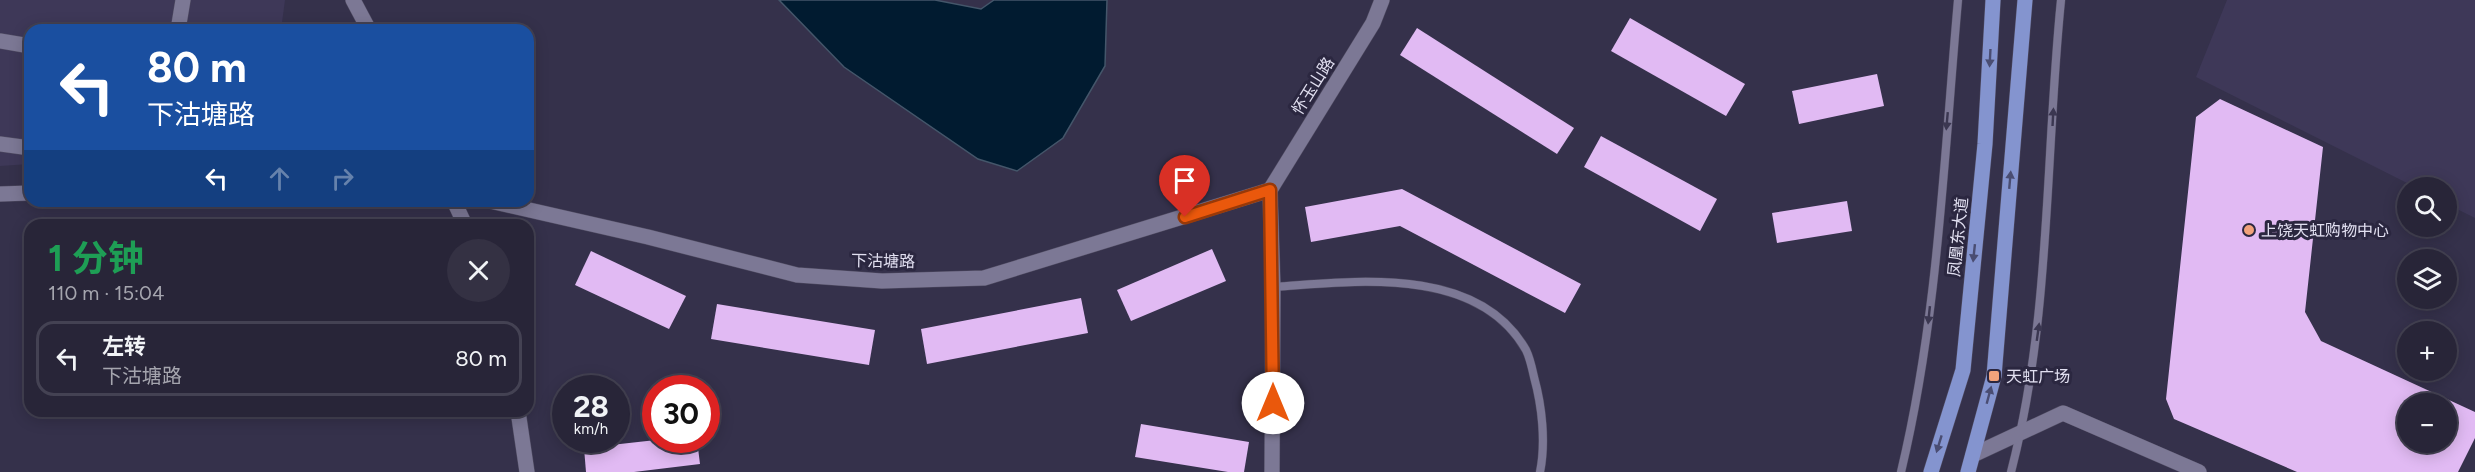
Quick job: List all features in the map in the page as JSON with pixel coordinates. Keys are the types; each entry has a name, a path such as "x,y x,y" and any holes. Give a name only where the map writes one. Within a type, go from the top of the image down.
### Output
{"main road":[{"name":"凤凰东大道","path":"1930,472 1963,370 1985,144 1993,0"},
{"path":"1968,472 1994,376 2025,0"}],"street":[{"path":"179,24 183,0"},
{"path":"353,0 366,24"},
{"name":"怀玉山路","path":"1270,190 1373,23 1382,0"},
{"path":"0,41 24,45"},
{"path":"0,144 24,147"},
{"path":"1270,190 1273,287 1272,472"},
{"name":"下沽塘路","path":"516,207 648,237 797,275 882,281 984,278 1270,190"},
{"path":"0,194 24,193"},
{"path":"1973,455 2063,413 2199,472"},
{"path":"519,417 527,472"}],"lane":[{"path":"1901,472 1926,349 1958,0"},
{"path":"2011,472 2022,431 2039,326 2061,0"},
{"path":"1273,287 1412,282 1460,295 1503,321 1527,351 1539,394 1543,456 1540,472"}],"shaded area":[{"path":"0,0 285,0 282,24 24,24 24,164 0,166"},
{"path":"2227,0 2475,0 2475,218 2457,209 2457,177 2397,178 2196,77"}],"water":[{"path":"779,0 935,0 981,9 994,0 1107,0 1105,66 1063,138 1017,171 978,159 844,67"}],"building":[{"path":"1630,18 1745,84 1726,116 1611,51"},
{"path":"1417,28 1574,128 1557,154 1400,55"},
{"path":"1877,74 1884,106 1799,124 1792,91"},
{"name":"上饶天虹购物中心","path":"2220,99 2323,147 2305,312 2321,341 2397,376 2397,381 2408,381 2434,393 2397,393 2397,453 2457,453 2457,404 2475,412 2475,438 2458,472 2297,472 2174,419 2166,399 2196,117"},
{"path":"1601,136 1717,199 1700,231 1584,167"},
{"path":"1402,189 1581,284 1565,313 1400,226 1311,242 1305,207"},
{"path":"1847,201 1852,231 1777,243 1772,213"},
{"path":"1212,249 1226,281 1131,321 1117,290"},
{"path":"591,251 686,296 669,329 575,285"},
{"path":"1081,298 1088,333 927,364 921,329"},
{"path":"717,304 875,330 869,365 711,339"},
{"path":"1141,424 1249,442 1244,472 1228,472 1135,457"},
{"path":"642,442 642,453 699,453 700,464 634,472 586,472 584,453 630,453 630,443"}],"place":[{"name":"上饶天虹购物中心","path":"2249,230"},
{"name":"天虹广场","path":"1994,376"}],"route":[{"path":"1185,217 1270,190 1273,403"}]}
